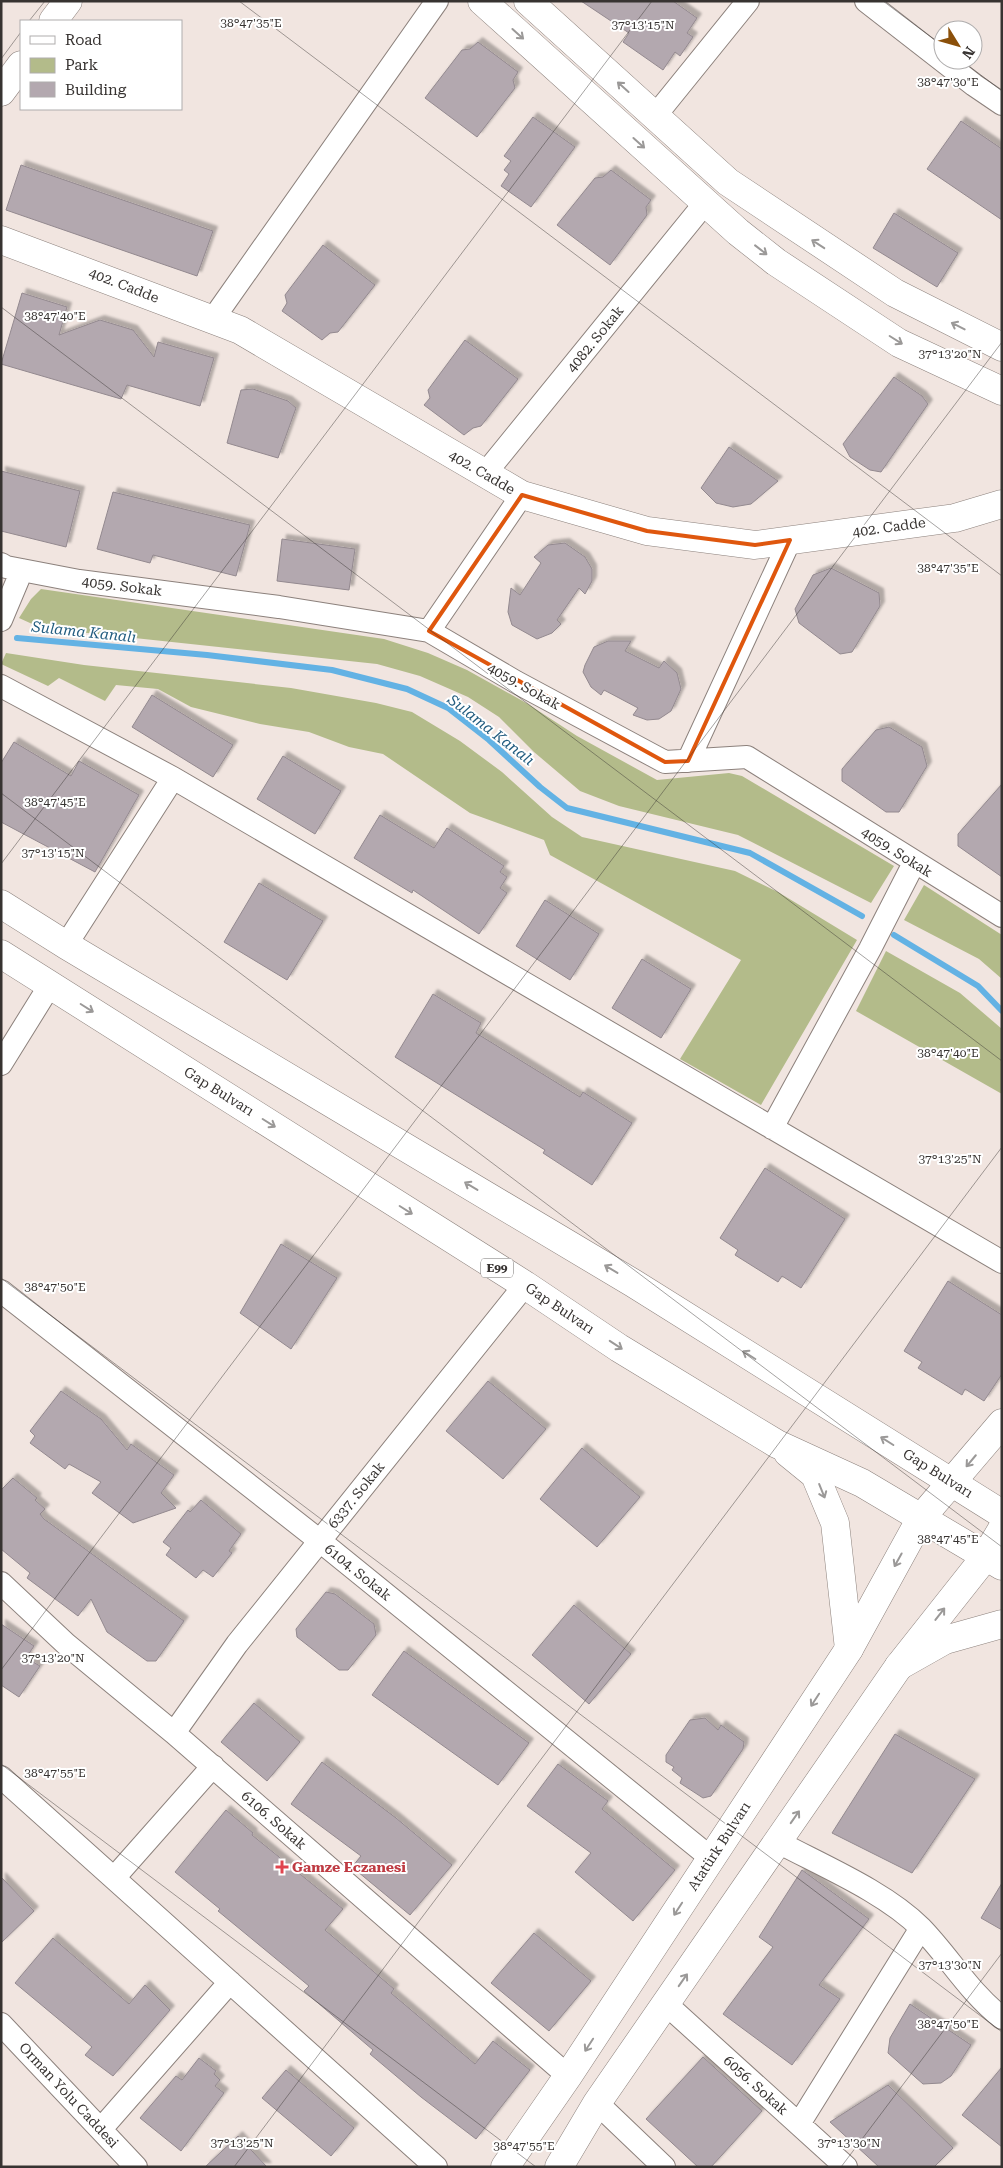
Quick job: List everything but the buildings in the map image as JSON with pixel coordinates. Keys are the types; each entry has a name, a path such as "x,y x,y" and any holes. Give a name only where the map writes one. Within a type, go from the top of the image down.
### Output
{"main road":[{"path":"54,20 68,1"},
{"path":"482,1 706,203 776,262 899,343 1002,392"},
{"path":"528,1 728,182 812,240 894,293 1002,347"},
{"path":"1,92 20,66"},
{"name":"402. Cadde","path":"1,240 240,330 484,475 522,495 648,531 755,545 955,518 1002,504"},
{"name":"Gap Bulvarı","path":"1,904 66,945 633,1283 1002,1514"},
{"name":"Gap Bulvarı","path":"1,954 526,1285 619,1348 778,1444 862,1484 994,1561"},
{"name":"Atatürk Bulvarı","path":"504,2167 568,2076 849,1649 921,1518 1002,1423"},
{"path":"778,1444 815,1475 835,1523 849,1649"},
{"path":"559,2167 598,2103 899,1666 994,1561 1002,1529"},
{"path":"899,1666 945,1640 1002,1624"}],"street":[{"path":"213,320 437,1"},
{"path":"655,116 748,1"},
{"path":"866,1 974,85 1002,104"},
{"name":"4082. Sokak","path":"484,475 706,203"},
{"path":"429,632 522,495"},
{"path":"688,761 790,540"},
{"path":"1,620 12,567"},
{"name":"4059. Sokak","path":"12,567 79,581 279,606 429,632 516,682 665,762 747,758 1002,916"},
{"path":"1,686 173,778 1002,1262"},
{"path":"66,945 173,778"},
{"path":"772,1128 870,949 914,863"},
{"path":"1,1064 50,985"},
{"name":"6337. Sokak","path":"174,1733 237,1644 526,1285"},
{"name":"6104. Sokak","path":"1,1291 320,1541 711,1858"},
{"name":"6106. Sokak","path":"1,1583 66,1644 213,1766 568,2076"},
{"path":"114,1878 213,1766"},
{"path":"1,1777 436,2167"},
{"path":"778,1842 890,1903 921,1928 982,2002 1002,2018"},
{"path":"799,2124 921,1928"},
{"path":"101,2130 230,1982"},
{"name":"6056. Sokak","path":"666,2004 846,2167"},
{"name":"Orman Yolu Caddesi","path":"3,2031 136,2167"},
{"path":"598,2103 664,2167"}],"highlighted area":[{"path":"522,495 647,531 755,545 790,540 688,761 665,762 429,631"}],"green space":[{"path":"41,589 384,639 428,653 467,670 528,704 577,736 657,780 729,773 742,776 894,866 871,903 738,835 619,806 580,791 534,752 499,717 468,697 420,676 377,664 41,628 19,618 31,599"},
{"path":"6,653 84,665 291,688 376,703 412,712 460,741 502,772 552,817 582,837 735,871 778,892 857,940 761,1105 680,1059 741,960 550,855 544,840 470,813 383,754 349,747 309,732 260,724 191,707 158,689 116,685 105,701 59,678 48,686 1,664"},
{"path":"924,885 1002,935 1002,979 979,959 904,920"},
{"path":"886,951 960,993 1002,1029 1002,1094 856,1011"}],"waterway":[{"name":"Sulama Kanalı","path":"17,638 207,655 332,670 407,689 448,708 489,740 540,787 567,808 750,853 862,916"},
{"name":"Sulama Kanalı","path":"894,935 978,986 1002,1011"}],"place":[{"name":"Gamze Eczanesi","path":"282,1867"}]}
